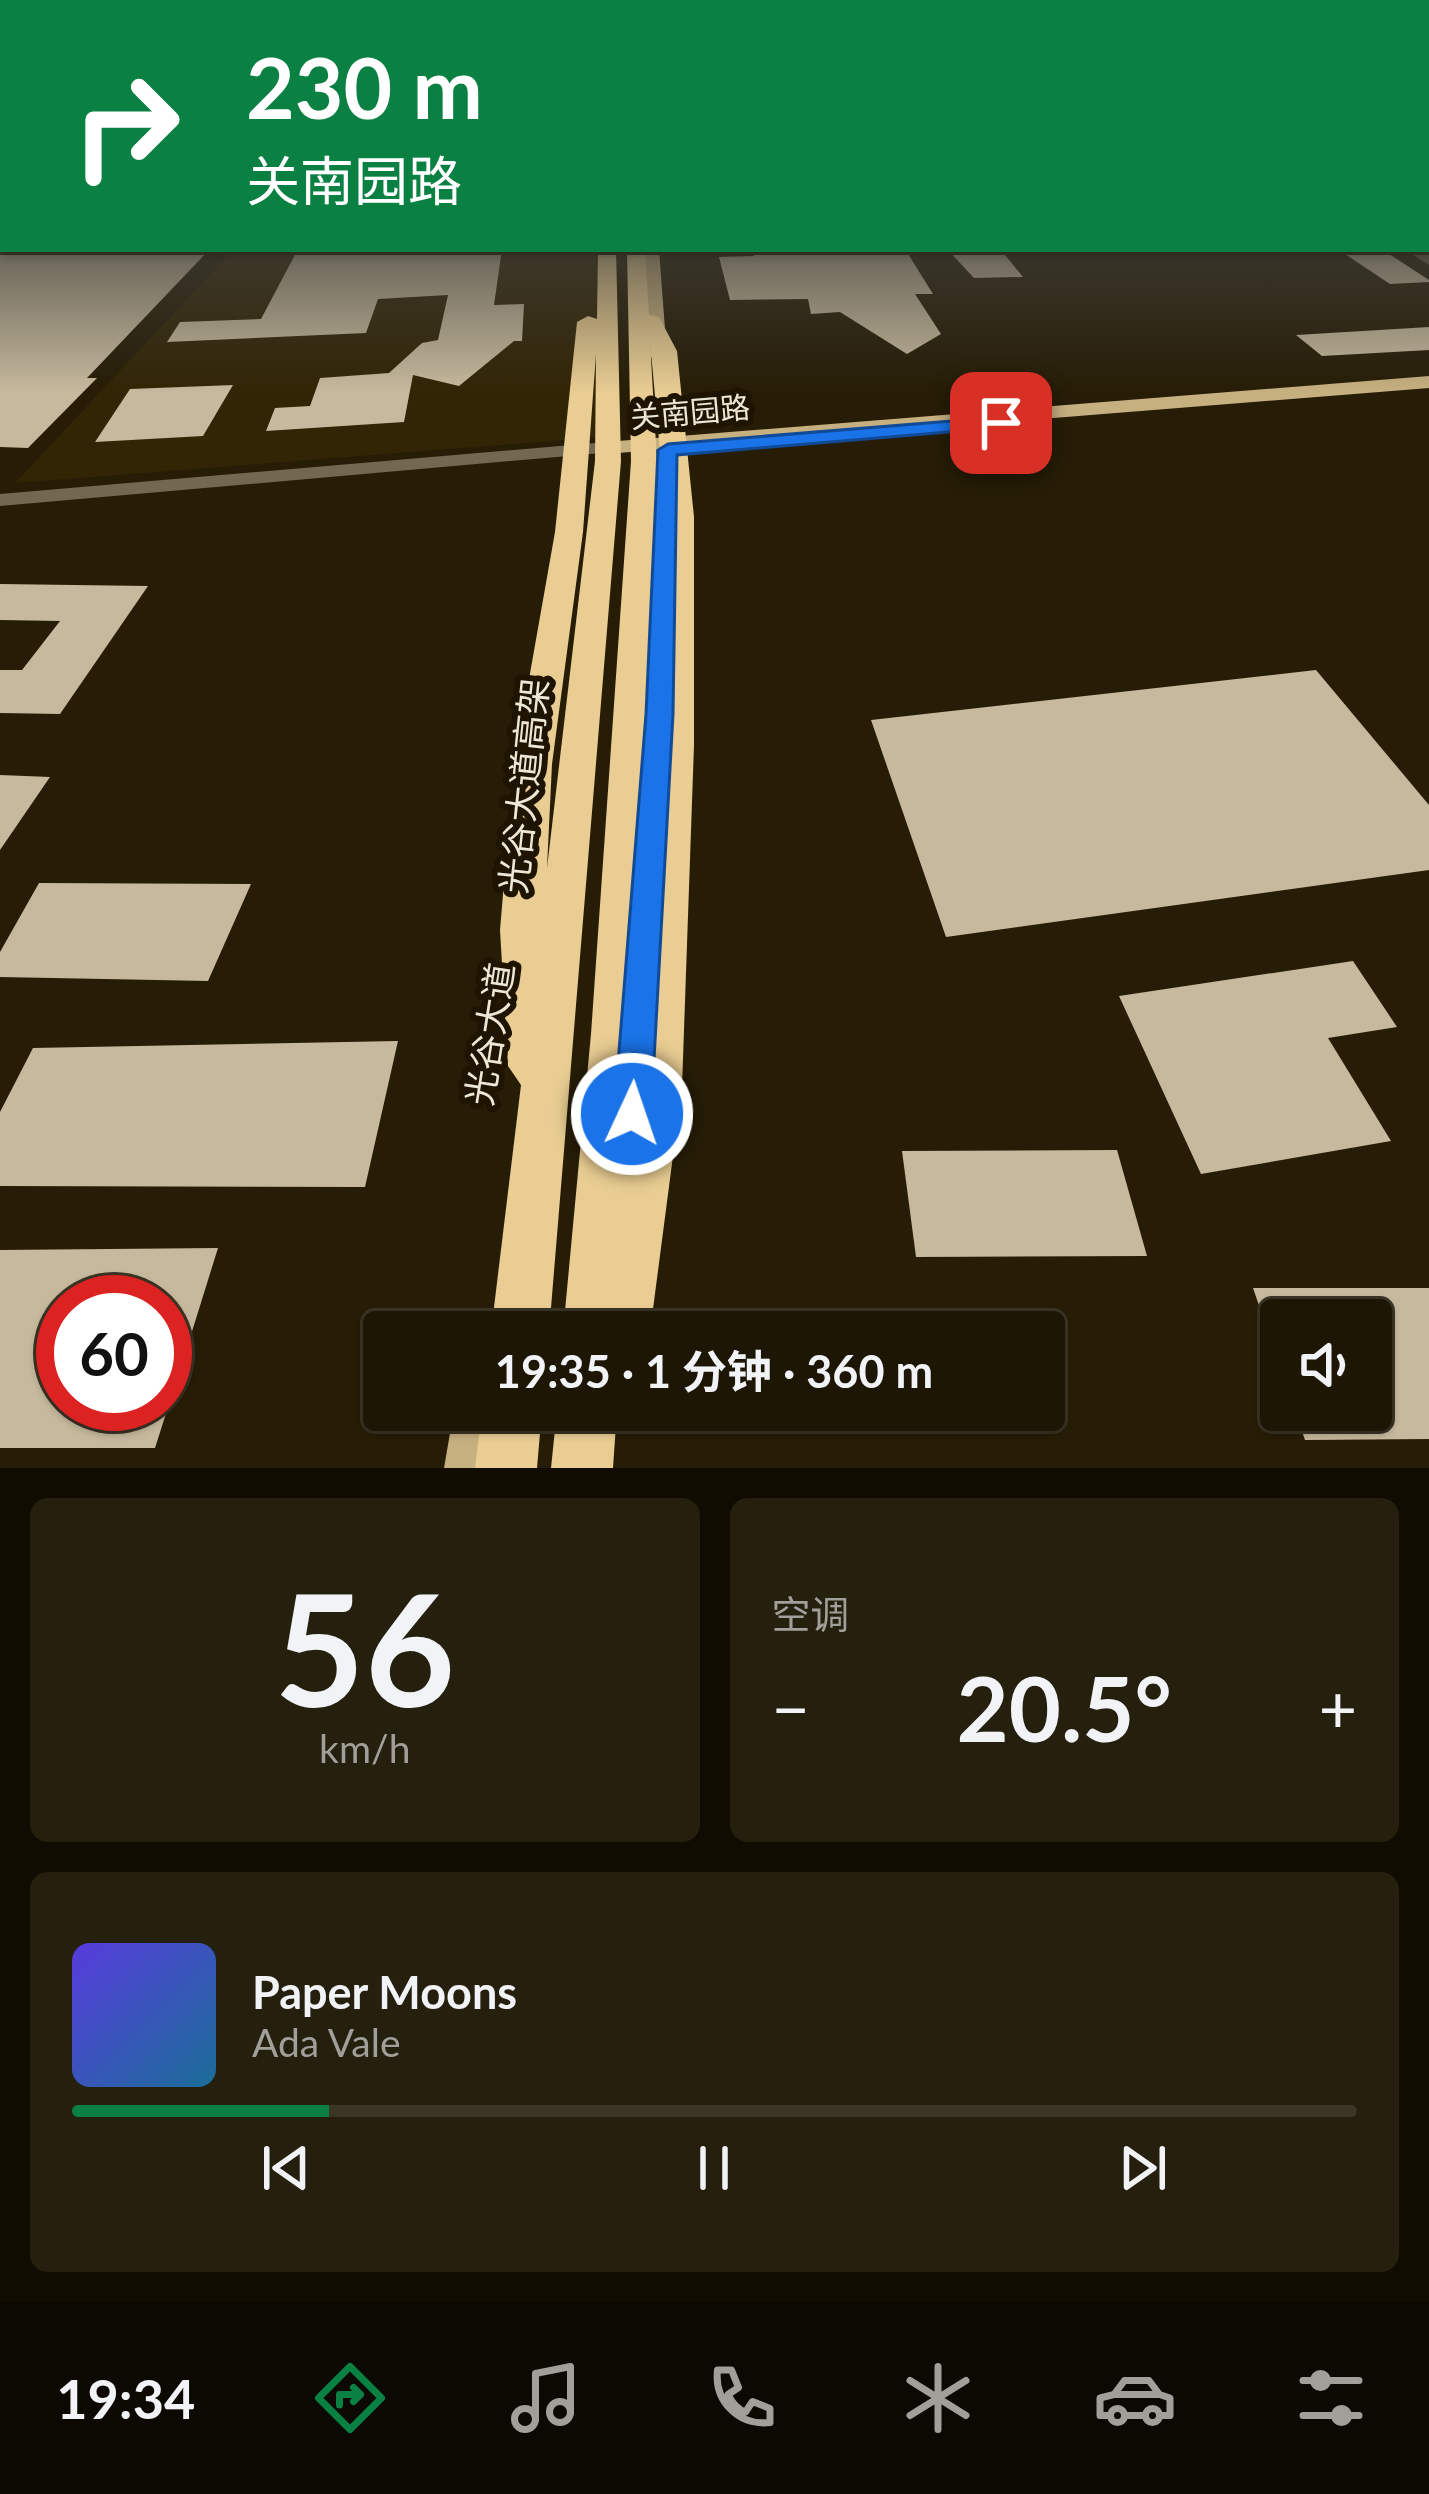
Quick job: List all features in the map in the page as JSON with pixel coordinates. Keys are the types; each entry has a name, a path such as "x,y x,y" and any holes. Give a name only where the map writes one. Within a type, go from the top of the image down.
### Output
{"highway":[{"path":"532,1070 522,931 533,764 569,532 591,289 606,257"},
{"name":"光谷大道高架","path":"522,1311 608,461 609,257"},
{"path":"594,1311 616,1010 644,461 637,257"},
{"path":"623,1311 658,1087 676,745 680,517 666,351 641,296"},
{"path":"506,1468 510,1431"},
{"path":"582,1468 585,1431"}],"main road":[{"name":"光谷大道","path":"494,1311 589,705 618,447 609,257"},
{"path":"621,1311 659,714 667,446 652,257"},
{"name":"关南园路","path":"618,447 1429,385"},
{"path":"470,1468 476,1431"},
{"path":"611,1468 613,1431"}],"street":[{"path":"0,500 618,447"}],"shaded area":[{"path":"227,257 596,257 603,437 15,483"}],"building":[{"path":"0,257 203,257 87,378 97,378 28,448 0,447"},
{"path":"294,257 501,257 494,305 524,304 522,341 514,341 459,386 413,375 404,422 266,431 275,408 310,406 320,378 389,373 422,343 438,340 448,295 378,299 366,333 167,342 180,322 261,319"},
{"path":"719,257 910,257 933,294 915,294 941,334 907,354 840,312 811,314 808,299 730,300"},
{"path":"954,257 1006,257 1023,277 974,278"},
{"path":"1349,257 1393,257 1429,280 1390,284"},
{"path":"1429,327 1429,350 1322,356 1296,335"},
{"path":"233,385 203,436 95,442 130,389"},
{"path":"0,584 148,586 60,714 0,713 0,670 22,670 60,621 0,620"},
{"path":"1316,670 1429,805 1429,870 946,937 871,720"},
{"path":"0,775 50,777 0,850"},
{"path":"39,883 251,884 208,981 0,977 0,952"},
{"path":"1353,961 1397,1027 1328,1038 1391,1141 1201,1174 1119,996"},
{"path":"398,1041 365,1187 0,1186 0,1112 33,1048"},
{"path":"1117,1150 1147,1256 916,1257 902,1151"},
{"path":"218,1248 192,1331 192,1275 36,1275 36,1431 160,1431 155,1448 0,1448 0,1250"},
{"path":"1253,1288 1429,1288 1429,1439 1305,1440 1302,1431 1392,1431 1392,1299 1260,1299 1260,1308"}],"route":[{"path":"632,1114 659,714 668,450 1001,423"}]}
